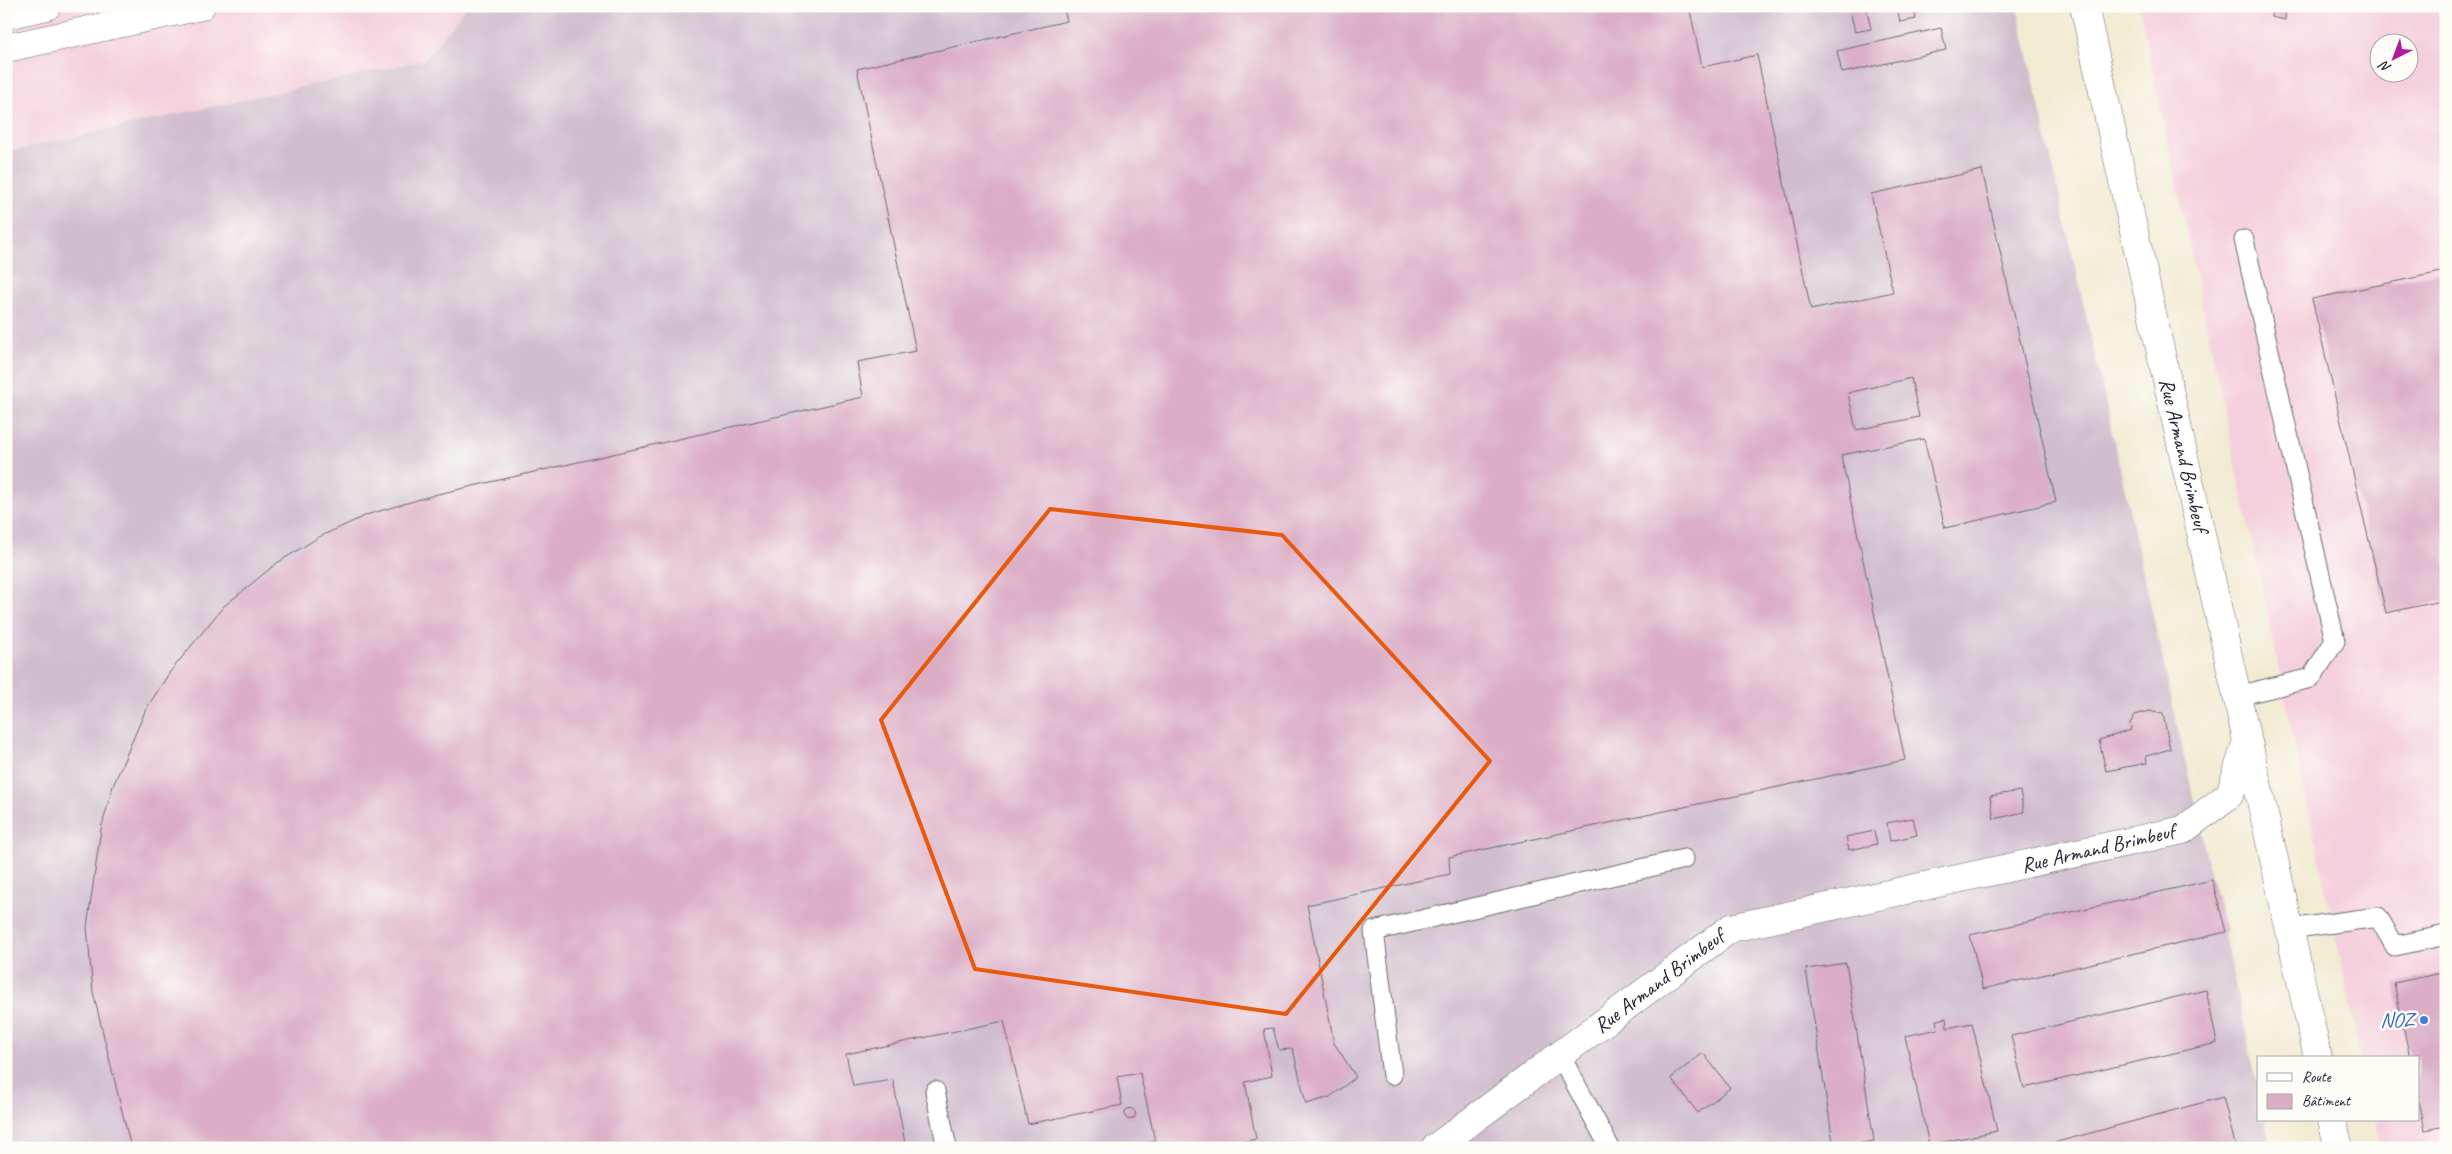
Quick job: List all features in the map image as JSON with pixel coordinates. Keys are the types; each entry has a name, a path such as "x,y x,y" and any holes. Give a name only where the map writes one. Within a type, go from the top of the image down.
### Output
{"street":[{"path":"6,15 47,6"},
{"path":"6,48 124,14 201,6"},
{"name":"Rue Armand Brimbeuf","path":"1435,1148 1731,928 2183,830 2230,794 2247,741 2084,6"},
{"path":"2247,741 2318,1056"},
{"path":"2332,1122 2339,1148"}],"lane":[{"path":"2237,696 2311,678 2335,641 2244,240"},
{"path":"1392,1075 1374,930 1684,860"},
{"path":"2289,929 2378,917 2395,946 2446,934"},
{"path":"1560,1055 1610,1148"},
{"path":"935,1091 947,1148"}],"highlighted area":[{"path":"1050,509 1282,535 1490,761 1286,1014 975,969 881,720"}],"shaded area":[{"path":"6,6 467,6 424,60 6,152"},
{"path":"467,6 2017,6 2257,1083 2257,1122 2266,1122 2272,1148 6,1148 6,152 424,60"},
{"path":"2139,6 2446,6 2446,1148 2380,1148 2375,1122 2420,1122 2420,1056 2361,1056"}],"building":[{"path":"1063,6 1689,6 1702,67 1757,55 1811,310 1893,292 1871,194 1982,170 2056,502 1945,528 1924,439 1841,455 1905,760 1449,857 1450,874 1307,905 1334,1043 1356,1077 1330,1097 1306,1104 1293,1049 1279,1050 1273,1028 1264,1029 1272,1076 1245,1082 1256,1139 1217,1148 1121,1148 1155,1141 1140,1073 1117,1077 1122,1105 1028,1124 1004,1021 846,1054 853,1086 893,1080 906,1148 131,1148 93,992 87,927 101,829 113,786 146,709 170,672 223,607 277,563 319,537 369,514 438,494 863,397 857,362 916,351 857,69 1067,21","holes":["1911,378 1919,417 1856,430 1848,393"]},
{"path":"1897,6 1913,6 1916,19 1900,22"},
{"path":"2272,6 2286,6 2285,20 2271,17"},
{"path":"1866,7 1871,29 1855,32 1850,10"},
{"path":"1941,28 1946,50 1842,73 1837,51"},
{"path":"2446,271 2446,600 2386,613 2312,299"},
{"path":"2149,711 2163,714 2170,749 2146,756 2147,763 2106,771 2099,740 2131,730 2130,723 2135,715"},
{"path":"2020,791 2024,812 1994,819 1990,796"},
{"path":"1913,818 1917,835 1890,841 1887,823"},
{"path":"1874,831 1877,844 1849,850 1846,837"},
{"path":"2212,880 2226,932 1983,989 1970,935"},
{"path":"1846,963 1874,1141 1834,1148 1806,969"},
{"name":"NOZ","path":"2446,972 2446,1126 2425,1130 2420,1106 2420,1056 2410,1056 2394,983"},
{"path":"2206,990 2217,1043 2024,1088 2011,1036"},
{"path":"1946,1018 1947,1028 1972,1023 1997,1131 1929,1145 1905,1036 1938,1029 1936,1020"},
{"path":"1703,1053 1730,1088 1698,1113 1671,1078"},
{"path":"2223,1097 2236,1148 2039,1148 2039,1147"},
{"path":"1130,1108 1136,1114 1130,1120 1124,1114"}],"place":[{"name":"NOZ","path":"2424,1020"}]}
